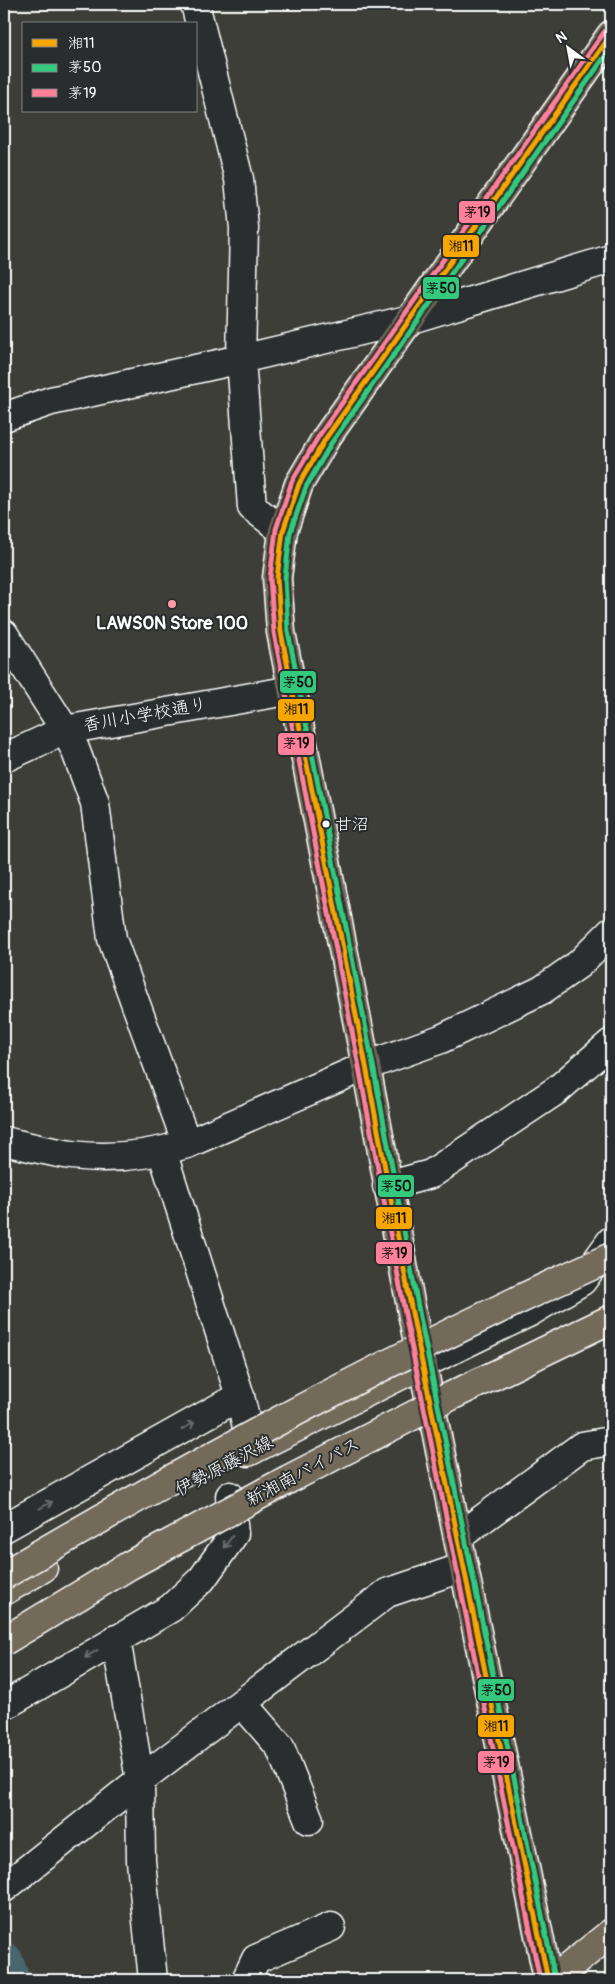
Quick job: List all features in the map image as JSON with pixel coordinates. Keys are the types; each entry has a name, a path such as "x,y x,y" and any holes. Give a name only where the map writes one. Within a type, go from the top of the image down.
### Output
{"main road":[{"path":"548,1980 387,1186 366,1066 281,632 277,578 283,532 299,484 326,438 611,35"},
{"path":"4,1575 103,1516 278,1422 427,1344 611,1256"},
{"name":"新湘南バイパス","path":"4,1640 130,1565 289,1479 451,1396 611,1319"},
{"name":"伊勢原藤沢線","path":"4,1591 109,1528 252,1450 423,1364"},
{"name":"伊勢原藤沢線","path":"4,1626 122,1554 230,1496 429,1394"},
{"path":"553,1980 611,1933"}],"street":[{"path":"195,4 239,179 244,228 241,359 252,507 283,532"},
{"path":"4,417 52,401 410,319 611,259"},
{"path":"7,646 65,730 75,750 95,803 112,939 174,1148 240,1396 252,1450"},
{"name":"香川小学校通り","path":"4,758 65,730 292,690"},
{"path":"4,1141 73,1155 113,1157 174,1148 366,1066 441,1039 542,990 580,964 611,932"},
{"path":"387,1186 431,1174 557,1090 611,1043"},
{"path":"423,1364 530,1312 582,1281 611,1241"},
{"path":"429,1394 480,1368 611,1309"},
{"path":"4,1528 240,1396"},
{"path":"458,1537 582,1446 611,1441"},
{"path":"4,1706 171,1608 202,1579 234,1534 230,1496"},
{"path":"4,1888 140,1780 387,1593 464,1567"},
{"path":"116,1639 140,1780 141,1861 153,1980"},
{"path":"242,1703 280,1747 309,1820"},
{"path":"246,1980 256,1959 331,1927"}],"waterway":[{"path":"4,1961 11,1980"}],"transit line":[{"name":"茅19","path":"540,1980 406,1319 274,633 270,578 276,529 292,481 320,434 605,31"},
{"name":"湘11","path":"548,1980 413,1318 281,632 277,578 283,531 299,484 326,438 611,35"},
{"name":"茅50","path":"555,1979 420,1317 288,631 285,578 290,533 306,487 332,442 611,48"}],"place":[{"name":"LAWSON Store 100","path":"172,604"},
{"name":"甘沼","path":"326,824"}]}
